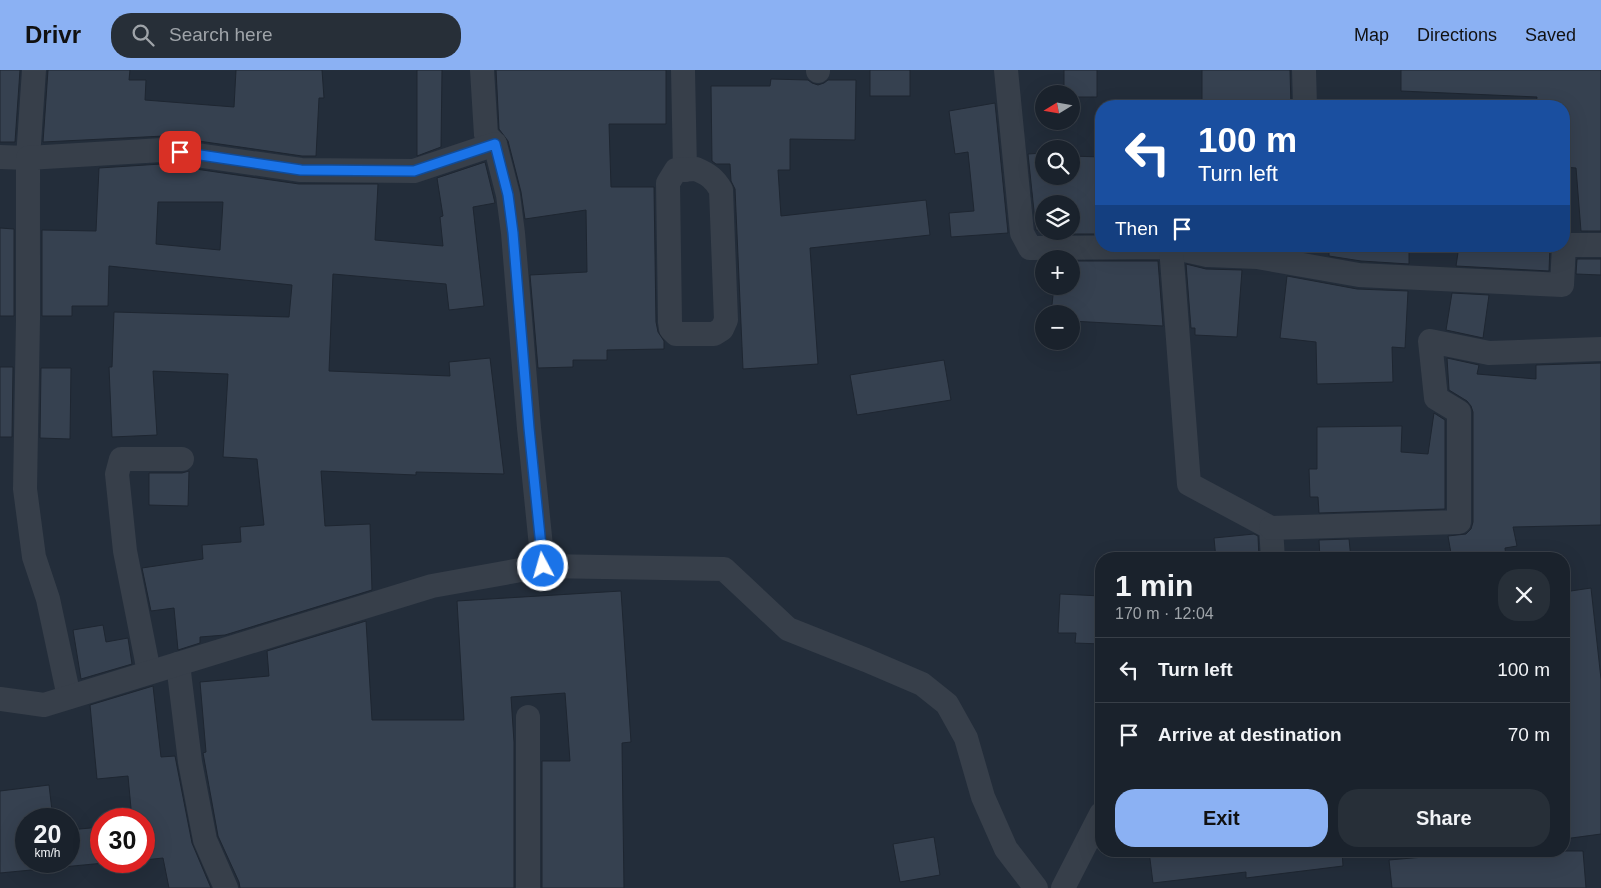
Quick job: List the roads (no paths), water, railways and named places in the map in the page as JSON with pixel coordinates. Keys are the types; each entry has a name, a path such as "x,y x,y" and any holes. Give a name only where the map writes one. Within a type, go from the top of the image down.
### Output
{"street":[{"path":"34,70 28,158 28,329 25,489 34,557 48,599 69,697"},
{"path":"482,70 486,135 495,144 508,195 513,233 529,428 543,566"},
{"path":"683,70 685,170"},
{"path":"1006,70 1022,233 1030,248 1095,248"},
{"path":"1304,70 1305,100"},
{"path":"0,157 28,158 162,150 301,170 414,171 495,144"},
{"path":"696,169 708,174 716,181 721,190 726,320 722,329 714,334 676,334 670,322 668,183 676,170 685,170 696,169"},
{"path":"1570,245 1601,245"},
{"path":"1171,252 1189,484 1271,528 1460,522 1460,412 1436,398 1430,342 1489,353 1601,349"},
{"path":"1194,252 1208,255 1257,258 1359,275 1562,285 1564,252"},
{"path":"149,672 125,551 117,474 121,459 182,459"},
{"path":"1271,528 1273,552"},
{"path":"0,699 44,704 432,586 543,566 724,569 788,629 922,684 947,704 966,738 983,796 1006,848 1036,888"},
{"path":"178,664 190,762 205,840 226,888"},
{"path":"528,717 528,888"},
{"path":"1063,888 1095,826"}]}
